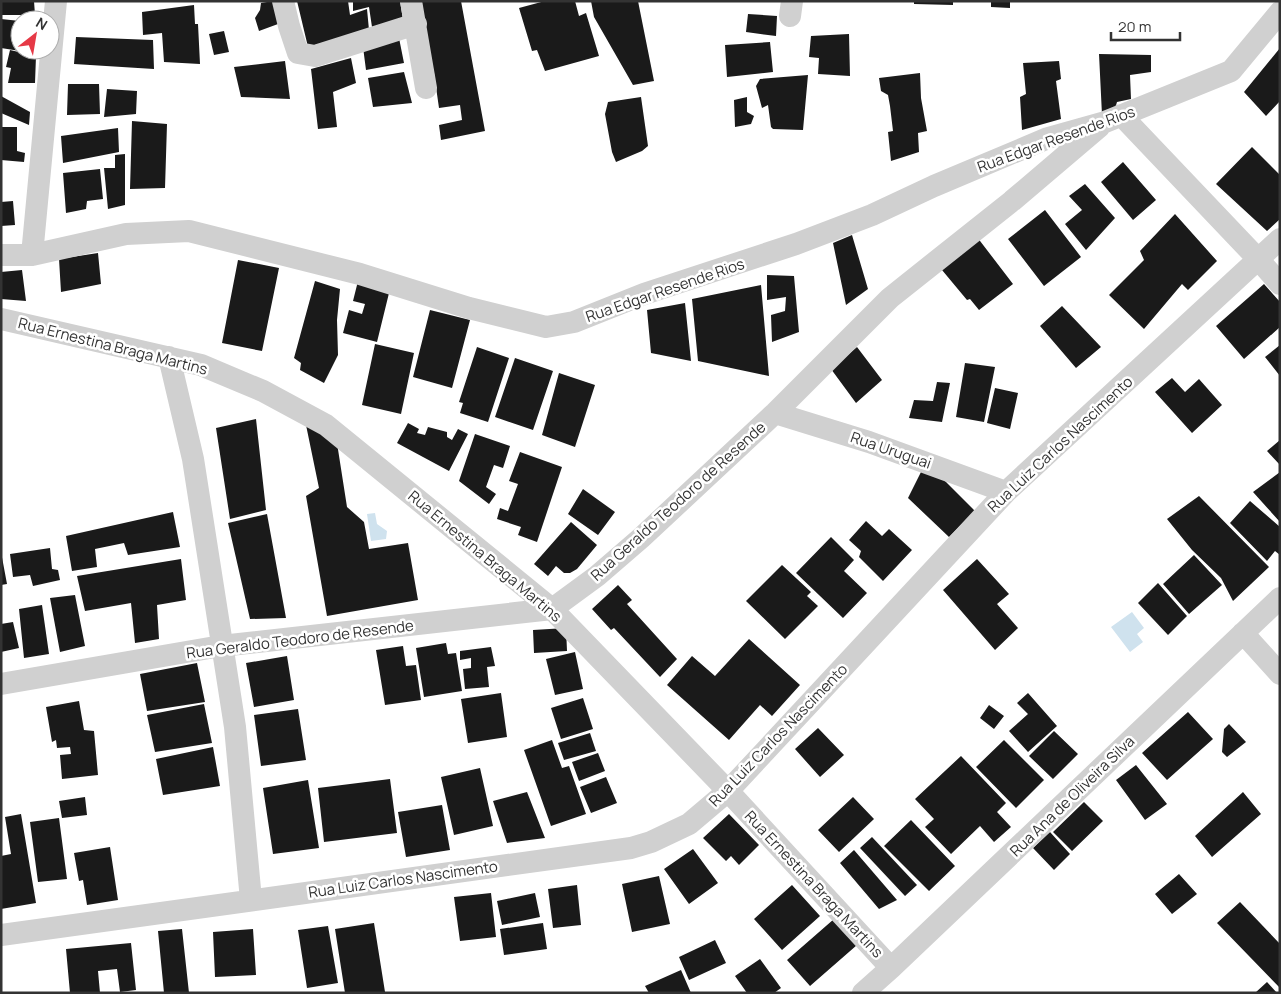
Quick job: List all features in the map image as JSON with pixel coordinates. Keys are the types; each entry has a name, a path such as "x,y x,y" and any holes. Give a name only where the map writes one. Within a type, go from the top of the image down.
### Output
{"street":[{"path":"32,255 56,1"},
{"path":"283,1 298,53 315,56 416,24"},
{"path":"411,1 426,88"},
{"name":"Rua Edgar Resende Rios","path":"1,255 32,255 126,234 189,231 360,274 469,308 546,326 574,322 644,294 796,244 872,215 934,186 1048,138 1113,118 1231,71 1280,12"},
{"path":"1113,118 1258,259 1280,284"},
{"name":"Rua Geraldo Teodoro de Resende","path":"1,684 221,646 552,609 597,576 641,538 775,413 890,298 1113,118"},
{"name":"Rua Luiz Carlos Nascimento","path":"1,935 631,848 651,842 689,824 728,791 1006,492 1280,239"},
{"name":"Rua Ernestina Braga Martins","path":"1,319 201,364 263,391 326,425 552,609 728,791 891,968"},
{"path":"169,357 193,459 235,727 251,900"},
{"name":"Rua Uruguai","path":"775,413 869,442 1006,492"},
{"name":"Rua Ana de Oliveira Silva","path":"863,993 1280,598"},
{"path":"1243,633 1280,674"}],"water":[{"path":"375,513 377,524 387,531 386,539 371,541 367,514"},
{"path":"1132,612 1144,628 1137,634 1143,642 1130,652 1111,627"}],"building":[{"path":"1,1 34,1 35,10 10,10 10,15 1,15"},
{"path":"273,1 278,24 259,31 255,18 260,10 261,3"},
{"path":"297,1 348,1 350,15 367,9 369,30 308,47"},
{"path":"353,1 400,1 403,20 372,27 369,7 353,11"},
{"path":"419,1 461,1 485,131 441,140 439,125 462,120 460,105 439,108 434,73"},
{"path":"545,1 575,1 579,16 586,13 599,56 545,71 537,50 532,51 519,8"},
{"path":"591,1 638,1 654,81 633,85 594,17"},
{"path":"914,1 953,1 953,5 914,4"},
{"path":"991,1 1010,1 1010,8 991,7"},
{"path":"194,5 195,24 198,24 200,64 164,62 162,33 143,35 142,12"},
{"path":"748,14 777,16 776,36 746,32"},
{"path":"1,19 10,20 10,49 1,48"},
{"path":"224,31 229,52 214,55 209,34"},
{"path":"849,34 850,76 818,74 819,58 809,57 811,36"},
{"path":"76,37 153,40 154,69 74,64"},
{"path":"399,38 404,63 366,70 363,47"},
{"path":"770,42 773,72 727,77 725,45"},
{"path":"1280,48 1280,101 1266,116 1244,92"},
{"path":"10,50 10,60 36,60 35,83 8,83 11,68 6,67"},
{"path":"1099,54 1151,55 1151,72 1130,75 1131,99 1117,102 1114,112 1102,115"},
{"path":"351,58 356,83 333,92 337,127 318,129 311,69"},
{"path":"285,61 290,99 241,97 234,67"},
{"path":"1059,61 1061,79 1056,81 1061,119 1022,130 1020,97 1026,94 1023,63"},
{"path":"404,72 412,103 373,107 368,78"},
{"path":"920,73 921,98 927,131 918,133 919,152 891,161 888,132 893,131 890,106 888,95 881,91 879,78"},
{"path":"808,75 803,130 773,129 771,127 768,105 762,108 756,86 760,79"},
{"path":"68,84 99,84 100,114 67,115"},
{"path":"107,89 137,91 136,114 104,117"},
{"path":"1,96 30,112 29,125 1,113"},
{"path":"641,97 648,146 642,151 616,162 612,152 605,114 608,102"},
{"path":"747,97 747,112 754,116 751,124 735,127 734,100"},
{"path":"132,121 167,124 165,188 130,189"},
{"path":"1,127 17,127 17,151 25,153 24,162 1,160"},
{"path":"118,128 119,152 63,163 61,136"},
{"path":"1252,147 1280,175 1280,219 1267,231 1216,184"},
{"path":"125,154 125,205 108,209 104,168 115,168 115,155"},
{"path":"1123,162 1156,200 1133,220 1101,182"},
{"path":"100,169 103,199 87,201 86,209 66,213 63,173"},
{"path":"1085,184 1115,218 1086,250 1065,224 1082,210 1069,196"},
{"path":"13,201 15,225 1,226 1,202"},
{"path":"1045,210 1081,257 1044,286 1008,239"},
{"path":"1175,214 1217,261 1188,290 1182,284 1144,329 1109,295 1144,260 1140,251"},
{"path":"852,235 868,289 846,305 833,243"},
{"path":"977,237 1013,284 979,310 970,299 967,300 942,270"},
{"path":"98,253 101,284 61,292 59,259"},
{"path":"238,260 279,268 262,351 222,343"},
{"path":"22,270 26,301 1,299 1,272"},
{"path":"767,275 794,276 799,332 772,342 771,315 785,311 786,297 767,300"},
{"path":"359,277 390,289 377,342 343,333 349,310 362,314 365,304 353,301"},
{"path":"315,281 340,289 337,320 338,355 324,383 300,370 301,363 294,358"},
{"path":"1264,284 1280,302 1280,327 1244,359 1216,326"},
{"path":"761,285 769,376 698,361 692,299"},
{"path":"685,303 691,361 651,353 647,310"},
{"path":"1062,306 1101,347 1076,368 1040,326"},
{"path":"430,310 470,320 452,388 413,377"},
{"path":"375,344 414,353 401,414 362,405"},
{"path":"1280,345 1280,376 1265,357"},
{"path":"477,347 509,358 488,422 460,413 463,403 459,402"},
{"path":"857,347 882,380 856,403 831,369"},
{"path":"515,358 553,371 533,430 495,417"},
{"path":"965,363 995,367 984,422 956,417"},
{"path":"559,373 595,385 575,447 542,435"},
{"path":"1172,378 1185,392 1199,379 1222,405 1192,433 1155,392"},
{"path":"937,382 950,383 942,422 909,418 914,400 933,401"},
{"path":"995,388 1018,393 1010,429 987,423"},
{"path":"256,419 266,510 230,519 216,428"},
{"path":"408,423 419,429 417,433 425,435 428,427 447,432 447,437 452,440 458,429 468,434 449,471 397,443"},
{"path":"306,425 337,443 347,507 364,522 369,549 408,543 418,600 327,616 306,496 319,488"},
{"path":"475,434 510,446 503,468 494,465 486,487 496,494 489,504 459,481"},
{"path":"1280,440 1280,465 1267,451"},
{"path":"520,452 562,467 537,542 518,535 521,527 497,519 500,508 508,511 518,484 509,481"},
{"path":"924,466 936,472 975,511 949,537 908,498"},
{"path":"1280,472 1280,522 1253,492"},
{"path":"583,489 615,512 598,535 568,514"},
{"path":"1199,496 1269,567 1233,601 1221,578 1192,550 1167,519"},
{"path":"1250,501 1280,527 1280,555 1275,551 1267,561 1230,523"},
{"path":"173,512 180,547 128,555 124,543 95,549 97,567 72,571 66,536"},
{"path":"267,514 286,618 250,619 228,523"},
{"path":"866,521 882,536 889,529 912,550 883,581 859,557 861,551 849,540"},
{"path":"571,522 597,545 577,569 570,573 564,573 556,566 548,576 534,564"},
{"path":"831,537 854,560 844,571 867,593 843,618 796,573"},
{"path":"50,548 52,569 58,570 60,580 33,586 30,575 13,577 10,554"},
{"path":"1,552 7,584 1,585"},
{"path":"1194,555 1222,585 1189,614 1163,584"},
{"path":"181,559 186,600 157,605 159,639 135,643 131,603 85,611 77,576"},
{"path":"977,559 1009,594 997,604 1018,628 995,650 943,590"},
{"path":"782,565 811,592 807,596 818,606 785,639 746,601"},
{"path":"1158,583 1187,616 1168,635 1138,603"},
{"path":"618,585 632,600 627,604 677,659 660,677 614,628 611,630 592,609"},
{"path":"75,595 85,646 60,652 50,598"},
{"path":"42,605 49,654 24,658 19,609"},
{"path":"13,622 19,648 1,652 1,624"},
{"path":"566,628 567,651 534,653 533,630"},
{"path":"749,639 800,685 772,716 760,705 729,740 667,685 692,656 715,676"},
{"path":"446,643 448,654 456,653 462,691 424,697 416,648"},
{"path":"403,646 406,666 416,665 421,700 385,705 376,650"},
{"path":"491,647 495,666 487,667 489,687 465,689 463,669 471,668 471,658 460,660 460,651"},
{"path":"575,652 583,689 555,695 546,659"},
{"path":"287,656 294,700 254,707 246,663"},
{"path":"197,663 205,702 147,711 140,674"},
{"path":"501,693 507,737 468,743 461,699"},
{"path":"1028,693 1057,726 1028,752 1009,731 1028,714 1017,703"},
{"path":"583,698 593,729 561,739 551,708"},
{"path":"79,701 84,730 94,731 98,775 62,779 60,755 71,754 70,747 57,748 56,740 52,742 46,707"},
{"path":"204,704 212,743 155,752 147,715"},
{"path":"989,705 1004,716 994,729 980,718"},
{"path":"298,709 306,760 261,766 254,715"},
{"path":"1188,712 1213,739 1167,780 1142,753"},
{"path":"1229,724 1246,742 1227,757 1222,752 1224,729"},
{"path":"818,728 844,755 820,777 795,749"},
{"path":"1054,731 1078,754 1053,779 1029,756"},
{"path":"590,733 596,751 564,760 558,743"},
{"path":"552,740 562,768 569,766 586,814 551,826 524,750"},
{"path":"1004,740 1044,780 1016,808 976,767"},
{"path":"213,747 220,786 163,795 156,759"},
{"path":"598,753 605,771 579,781 572,762"},
{"path":"961,756 1006,803 997,812 1011,827 994,842 980,826 951,854 925,827 934,819 915,799"},
{"path":"1136,765 1167,804 1145,820 1116,780"},
{"path":"480,768 493,826 454,835 441,777"},
{"path":"606,777 617,803 591,813 580,787"},
{"path":"390,779 397,833 324,842 318,788"},
{"path":"308,780 319,848 273,854 263,788"},
{"path":"527,792 545,838 507,843 493,801"},
{"path":"1243,792 1261,814 1212,857 1195,836"},
{"path":"85,797 87,815 62,818 59,801"},
{"path":"853,797 874,819 839,852 818,830"},
{"path":"1084,802 1103,821 1072,851 1053,832"},
{"path":"442,805 450,850 406,857 398,812"},
{"path":"21,814 36,903 1,909 1,856 11,854 5,817"},
{"path":"729,814 759,845 739,865 731,856 726,861 703,838"},
{"path":"59,818 67,879 38,882 30,822"},
{"path":"911,820 955,866 929,891 884,846"},
{"path":"1050,832 1070,854 1054,870 1033,848"},
{"path":"872,837 917,885 905,896 860,848"},
{"path":"110,847 118,900 87,905 83,880 79,881 74,853"},
{"path":"693,849 718,883 689,904 664,869"},
{"path":"854,850 897,900 879,909 840,863"},
{"path":"1179,874 1197,894 1172,914 1155,894"},
{"path":"659,876 670,924 632,932 622,884"},
{"path":"577,885 581,925 553,928 548,889"},
{"path":"792,885 820,916 782,950 754,919"},
{"path":"491,893 496,937 460,941 454,897"},
{"path":"535,893 540,917 502,925 497,901"},
{"path":"1240,902 1280,944 1280,988 1217,923"},
{"path":"834,919 857,945 810,986 787,960"},
{"path":"374,923 385,992 345,993 335,929"},
{"path":"543,923 547,949 504,955 500,929"},
{"path":"328,926 338,983 307,988 298,930"},
{"path":"182,929 189,993 164,993 158,931"},
{"path":"253,929 256,975 215,977 213,932"},
{"path":"715,940 726,963 689,980 679,957"},
{"path":"131,943 136,990 120,992 117,969 98,971 100,993 70,993 66,949"},
{"path":"760,959 781,988 774,993 747,993 735,976"},
{"path":"681,970 691,993 649,993 645,986"},
{"path":"1267,982 1277,993 1255,993"}]}
